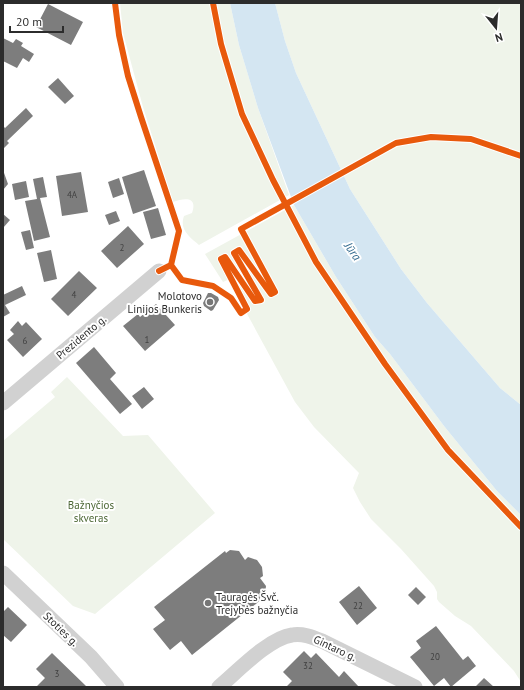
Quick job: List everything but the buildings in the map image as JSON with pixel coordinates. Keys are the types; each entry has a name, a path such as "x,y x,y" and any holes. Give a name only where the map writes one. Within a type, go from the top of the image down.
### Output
{"street":[{"name":"Prezidento g.","path":"3,403 159,271"},
{"name":"Stoties g.","path":"3,573 91,657 117,687"},
{"name":"Gintaro g.","path":"219,687 267,646 283,637 293,635 311,637 322,641 415,687"}],"green space":[{"path":"120,3 230,3 239,45 258,108 289,195 199,245 186,233 183,225 184,216 192,213 193,204 192,201 185,199 173,202 143,107 123,33"},
{"path":"275,3 521,3 521,405 500,388 427,303 401,269 350,189 296,73 285,41"},
{"path":"294,205 336,277 375,337 390,354 444,426 497,491 521,515 521,682 514,671 471,626 455,616 439,602 434,586 401,549 371,519 353,488 359,473 314,427 295,402 246,312 249,310 232,278 223,282 205,254"},
{"name":"Bažnyčios skveras","path":"67,377 123,436 148,435 215,513 95,614 73,606 3,539 3,441 55,397 51,392"}],"water":[{"name":"Jūra","path":"230,3 275,3 285,41 296,73 350,189 401,269 427,303 500,388 521,405 521,515 497,491 444,426 390,354 375,337 336,277 294,205 258,108 239,45"}],"cycle path":[{"path":"115,3 119,35 128,76 179,231 171,265"},
{"path":"213,3 221,44 242,114 273,180 316,262 385,364 448,450 521,527"},
{"path":"159,271 171,265 182,280 213,286 231,298 241,313 247,309 221,259 225,257 255,301 261,300 234,253 239,250 271,294 275,292 241,229 396,143 431,137 471,139 521,156"}],"place":[{"name":"Molotovo Linijos Bunkeris","path":"210,302"},
{"name":"Tauragės Švč. Trejybės bažnyčia","path":"208,603"}]}
